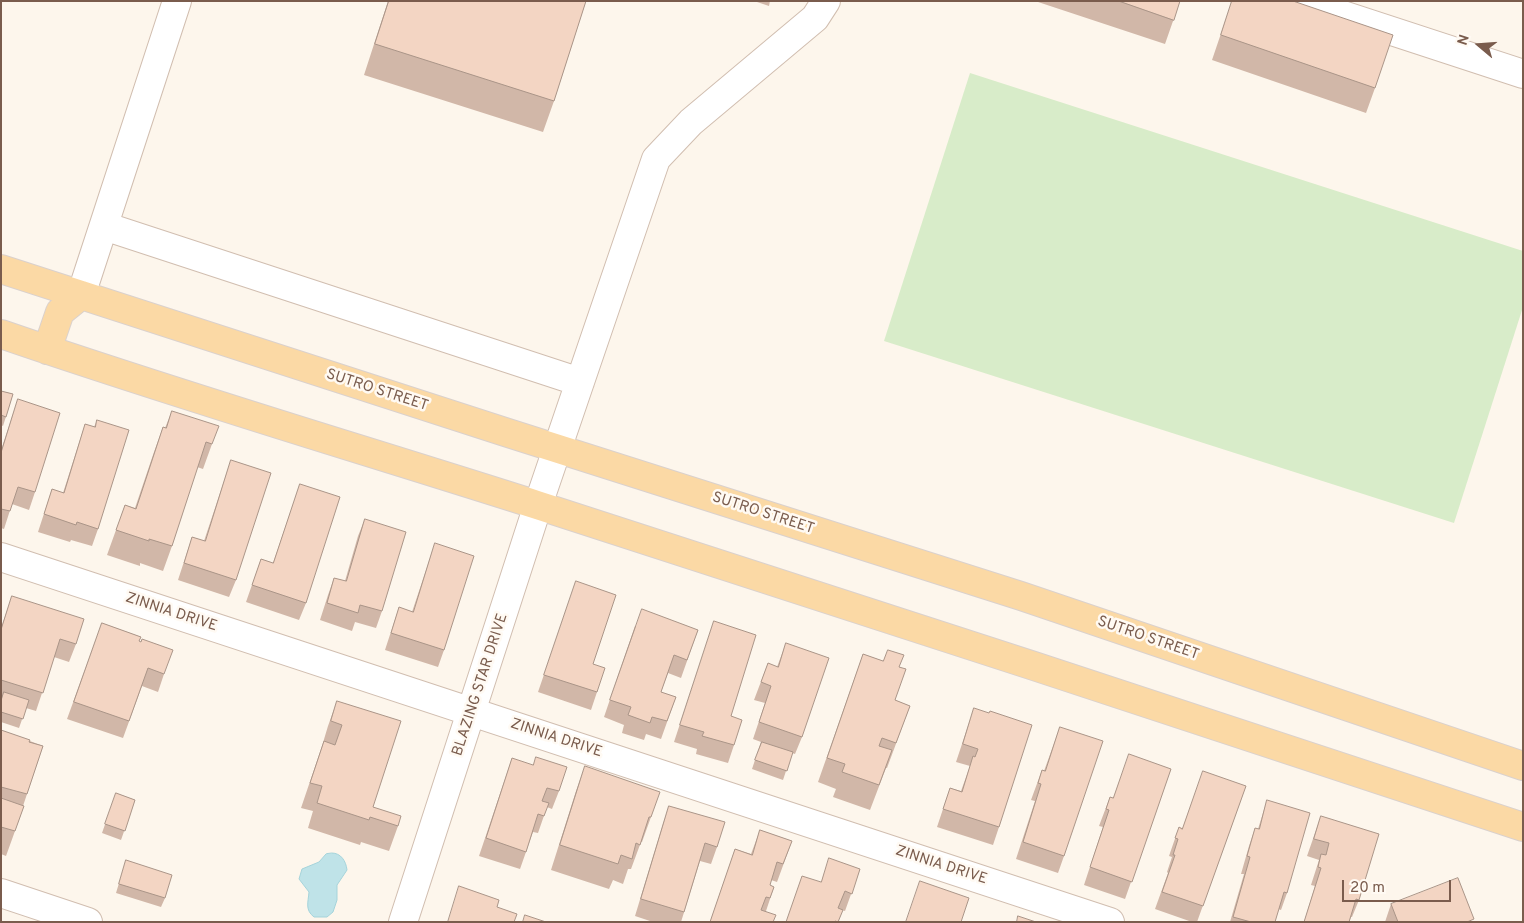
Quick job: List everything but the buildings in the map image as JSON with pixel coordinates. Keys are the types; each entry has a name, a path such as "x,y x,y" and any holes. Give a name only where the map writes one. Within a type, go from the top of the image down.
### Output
{"main road":[{"name":"SUTRO STREET","path":"1,268 1020,596 1523,766"},
{"path":"47,350 60,312 82,295"},
{"path":"1,334 143,381 538,505 1523,827"}],"street":[{"path":"82,295 177,1"},
{"name":"BLAZING STAR DRIVE","path":"403,922 538,505 656,159 691,122 814,18 826,1"},
{"path":"1300,1 1523,74"},
{"path":"104,226 580,382"},
{"name":"ZINNIA DRIVE","path":"1,557 1110,922"},
{"path":"1,893 88,922"}],"green space":[{"path":"970,73 1523,251 1523,307 1454,523 884,341"}],"water":[{"path":"326,854 338,854 342,858 347,870 337,885 337,900 333,912 327,917 314,917 308,909 309,892 299,879 302,869 319,862"}]}
